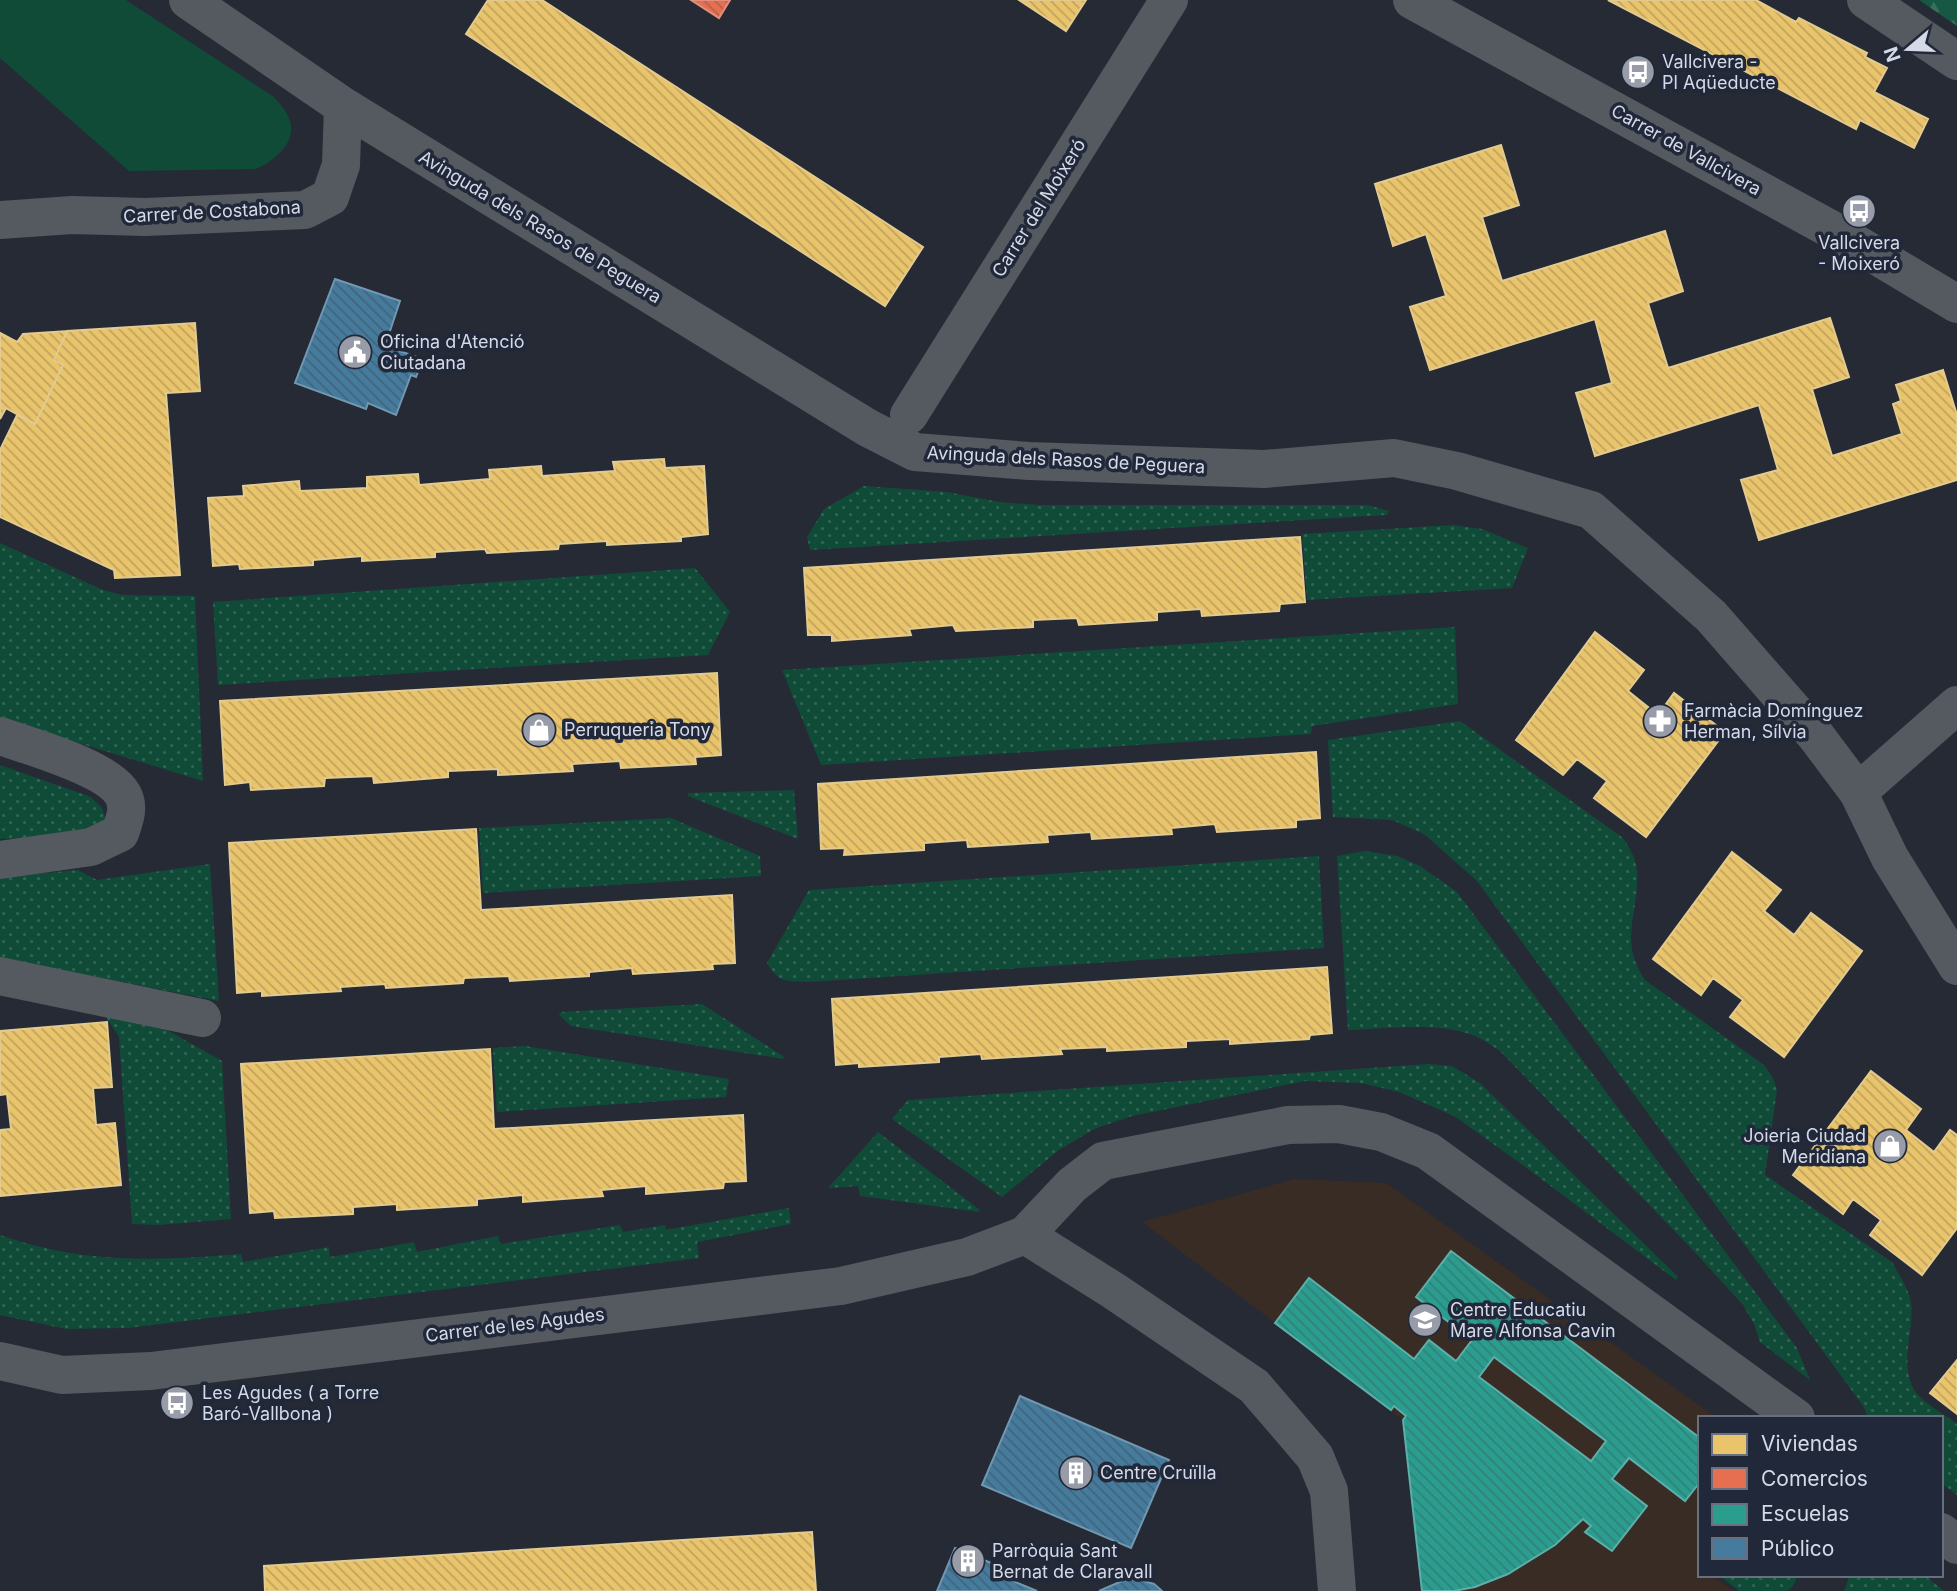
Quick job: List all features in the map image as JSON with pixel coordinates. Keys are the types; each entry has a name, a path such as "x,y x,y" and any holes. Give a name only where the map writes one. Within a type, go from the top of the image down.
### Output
{"street":[{"name":"Avinguda dels Rasos de Peguera","path":"188,0 343,106 868,428 915,452 1029,461 1264,469 1394,458 1457,471 1591,510 1711,616 1816,736 1858,792 1890,858 1957,966"},
{"name":"Carrer del Moixeró","path":"909,415 1169,0"},
{"name":"Carrer de Vallcivera","path":"1412,0 1845,237 1957,304"},
{"path":"1866,0 1957,61"},
{"name":"Carrer de Costabona","path":"0,220 72,215 146,217 305,210 330,197 341,165 343,106"},
{"path":"1858,792 1957,705"},
{"path":"0,736 71,760 106,778 123,795 127,814 120,832 91,847 0,860"},
{"path":"0,976 202,1018"},
{"path":"1337,1591 1329,1491 1315,1457 1254,1386 1026,1235 1073,1185 1102,1161 1289,1125 1339,1124 1381,1132 1428,1150 1793,1416"},
{"name":"Carrer de les Agudes","path":"0,1361 62,1376 151,1371 841,1286 967,1257 1026,1235"},
{"path":"1943,1534 1957,1545"}],"shaded area":[{"name":"Centre Educatiu Mare Alfonsa Cavin","path":"1294,1179 1386,1183 1714,1416 1698,1416 1698,1577 1715,1577 1733,1591 1422,1591 1403,1420 1142,1222"}],"green space":[{"path":"0,0 126,0 274,97 285,111 291,125 288,141 278,155 256,169 129,171 0,58"},
{"path":"1919,0 1957,0 1957,26"},
{"path":"864,486 947,492 999,502 1040,505 1367,505 1389,511 1387,515 810,550 807,537 824,509"},
{"path":"1453,525 1482,529 1528,548 1512,588 1307,600 1302,534"},
{"path":"0,543 103,590 122,595 195,596 203,781 0,719"},
{"path":"695,568 730,612 708,655 218,685 213,602"},
{"path":"1455,627 1458,704 1312,726 1311,734 821,765 782,670"},
{"path":"1460,721 1623,838 1637,868 1631,940 1637,966 1645,980 1764,1065 1773,1078 1777,1090 1765,1175 1892,1262 1903,1282 1911,1302 1912,1313 1908,1373 1917,1394 1957,1424 1957,1495 1943,1484 1943,1416 1867,1416 1864,1407 1477,881 1424,834 1392,820 1333,817 1328,740"},
{"path":"0,765 91,797 102,808 106,820 91,836 0,839"},
{"path":"794,790 798,839 688,796 688,793"},
{"path":"671,818 760,856 761,876 483,893 479,828"},
{"path":"1365,851 1397,856 1420,866 1457,892 1797,1348 1810,1380 1760,1342 1743,1305 1499,1050 1475,1036 1445,1029 1413,1027 1348,1030 1337,856"},
{"path":"1319,856 1324,948 808,982 779,978 767,963 809,890"},
{"path":"210,864 219,1001 0,958 0,877 78,870 97,880"},
{"path":"702,1004 784,1059 571,1026 559,1015 561,1012"},
{"path":"109,1010 167,1030 222,1061 231,1219 159,1225 132,1224 119,1037 107,1019"},
{"path":"525,1046 729,1079 726,1097 497,1112 493,1048"},
{"path":"1428,1064 1452,1066 1480,1083 1678,1277 1676,1280 1454,1116 1399,1092 1361,1083 1305,1081 1132,1116 1094,1129 1059,1150 1002,1197 892,1119 908,1100"},
{"path":"878,1132 980,1210 979,1212 860,1196 858,1186 828,1188"},
{"path":"789,1208 791,1224 697,1242 699,1258 128,1328 66,1329 0,1315 0,1235 90,1256 149,1259 241,1254 243,1262 329,1247 330,1257 414,1242 417,1252 498,1236 500,1244 620,1225 623,1232 665,1225 666,1230"},
{"path":"1722,1577 1797,1577 1787,1591 1739,1591"},
{"path":"1849,1577 1926,1577 1944,1591 1844,1591"}],"building: Viviendas":[{"path":"488,0 542,0 923,247 885,306 466,34"},
{"path":"1019,0 1086,0 1066,31"},
{"path":"1608,0 1756,0 1796,22 1799,18 1867,53 1865,57 1887,68 1874,92 1928,119 1914,148 1860,120 1856,129"},
{"path":"1501,145 1519,205 1482,217 1502,281 1665,231 1683,291 1648,303 1668,368 1830,318 1849,377 1812,389 1832,456 1902,434 1893,404 1901,401 1896,385 1943,370 1957,415 1957,480 1759,540 1741,480 1778,470 1759,405 1595,456 1576,393 1612,383 1595,319 1430,370 1410,307 1446,296 1426,234 1393,246 1375,184"},
{"path":"195,323 200,391 166,393 180,575 115,578 114,570 0,517 0,450 17,415 35,424 63,365 54,360 67,331"},
{"path":"67,331 54,360 63,365 35,424 6,408 0,419 0,333 17,342 23,334"},
{"path":"664,459 665,468 704,466 708,534 681,537 681,541 607,545 607,541 559,544 558,549 487,553 485,549 435,552 435,557 362,561 362,556 313,560 313,565 240,569 239,564 213,566 208,498 244,496 243,486 299,481 300,491 367,488 367,477 418,474 419,485 490,479 489,470 541,466 542,476 615,471 613,462"},
{"path":"1300,537 1305,602 1280,604 1279,611 1202,616 1201,609 1157,612 1157,620 1079,625 1077,618 1033,620 1033,627 956,631 953,625 909,629 911,635 832,641 832,635 808,635 804,568"},
{"path":"1595,632 1644,670 1628,691 1658,715 1674,693 1725,732 1646,837 1594,798 1607,781 1577,759 1563,775 1516,740"},
{"path":"717,673 721,755 695,757 696,764 621,768 620,761 572,764 573,771 498,775 498,769 448,771 448,777 374,783 373,776 325,778 324,786 251,790 250,782 225,785 220,701"},
{"path":"1316,752 1320,818 1296,820 1296,827 1217,832 1215,824 1171,828 1172,834 1092,839 1091,832 1047,835 1048,842 968,847 967,840 924,843 924,850 844,855 845,848 821,849 818,784"},
{"path":"476,829 481,910 732,895 735,963 712,964 713,969 633,974 632,968 589,972 589,976 510,981 509,976 464,978 463,983 386,988 385,984 340,987 341,991 262,996 262,991 237,993 229,843"},
{"path":"1732,852 1781,890 1764,911 1794,935 1811,913 1862,951 1784,1057 1730,1017 1743,1000 1713,978 1701,995 1653,959"},
{"path":"1327,967 1332,1033 1310,1035 1309,1039 1230,1044 1230,1039 1186,1041 1186,1047 1107,1051 1107,1047 1060,1049 1062,1054 982,1059 981,1054 939,1057 939,1062 859,1067 859,1063 836,1065 832,999"},
{"path":"107,1022 112,1087 93,1088 96,1125 115,1123 121,1185 0,1196 0,1130 11,1129 7,1094 0,1095 0,1031"},
{"path":"490,1049 494,1129 743,1115 746,1181 724,1182 723,1188 646,1194 646,1186 601,1190 603,1196 523,1202 523,1195 477,1199 477,1205 397,1210 397,1204 353,1207 353,1214 275,1218 274,1211 250,1213 241,1064"},
{"path":"1871,1071 1921,1109 1906,1130 1934,1152 1950,1130 1957,1135 1957,1228 1922,1275 1870,1235 1881,1220 1853,1199 1843,1214 1793,1175"},
{"path":"1957,1360 1957,1414 1930,1393"},
{"path":"812,1532 816,1591 265,1591 264,1566"}],"building: Comercios":[{"path":"691,0 730,0 719,18"}],"building: Escuelas":[{"path":"1451,1251 1698,1436 1698,1485 1685,1501 1629,1458 1612,1479 1647,1506 1612,1551 1585,1532 1591,1526 1583,1519 1555,1545 1508,1574 1475,1587 1454,1591 1422,1591 1403,1420 1406,1416 1394,1406 1391,1410 1275,1323 1309,1278 1414,1359 1429,1340 1456,1361 1472,1340 1416,1297","holes":["1494,1357 1606,1441 1591,1461 1479,1377"]}],"building: Público":[{"name":"Oficina d'Atenció Ciutadana","path":"335,279 400,301 385,346 423,359 416,377 411,375 396,415 368,403 366,409 295,383"},
{"name":"Centre Cruïlla","path":"1020,1396 1169,1460 1131,1548 982,1485"},
{"name":"Parròquia Sant Bernat de Claravall","path":"955,1548 1018,1574 1015,1582 1037,1591 937,1591"},
{"name":"Parròquia Sant Bernat de Claravall","path":"1137,1579 1154,1584 1162,1591 1099,1591 1122,1581"}],"place":[{"name":"Vallcivera - Pl Aqüeducte","path":"1638,72"},
{"name":"Vallcivera - Moixeró","path":"1859,211"},
{"name":"Oficina d'Atenció Ciutadana","path":"355,352"},
{"name":"Farmàcia Domínguez Herman, Sílvia","path":"1660,721"},
{"name":"Perruqueria Tony","path":"539,730"},
{"name":"Joieria Ciudad Meridiana","path":"1890,1146"},
{"name":"Centre Educatiu Mare Alfonsa Cavin","path":"1425,1320"},
{"name":"Les Agudes ( a Torre Baró-Vallbona )","path":"177,1403"},
{"name":"Centre Cruïlla","path":"1076,1473"},
{"name":"Parròquia Sant Bernat de Claravall","path":"968,1561"}]}
